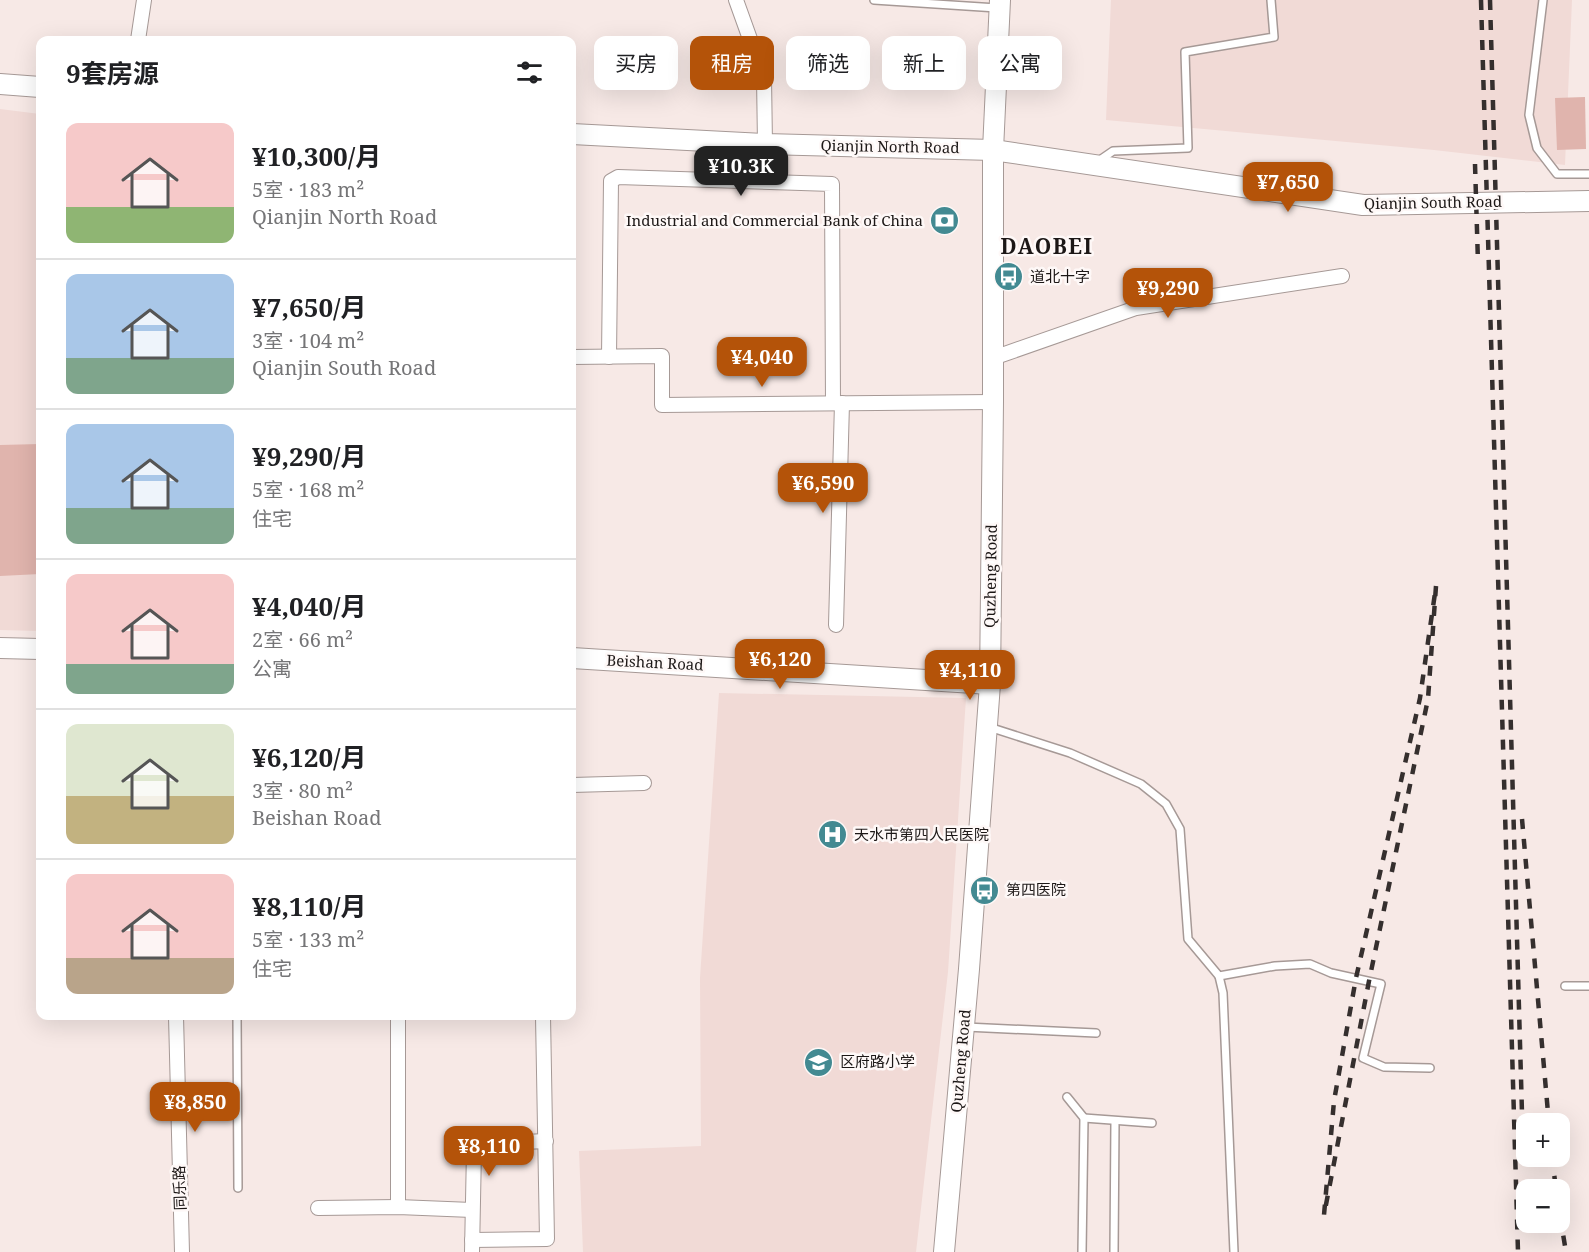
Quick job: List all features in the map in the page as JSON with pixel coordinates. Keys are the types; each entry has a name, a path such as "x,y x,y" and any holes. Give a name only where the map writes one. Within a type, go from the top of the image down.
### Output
{"main road":[{"name":"Quzheng Road","path":"944,1252 990,684 993,150 1000,4"},
{"path":"0,84 36,87"},
{"name":"Qianjin North Road","path":"576,134 765,144 993,150"},
{"name":"Qianjin South Road","path":"993,150 1363,205 1589,201"},
{"path":"0,648 36,649"},
{"name":"Beishan Road","path":"576,658 990,684"}],"street":[{"path":"139,36 144,0"},
{"path":"735,0 764,78 765,144"},
{"path":"609,357 610,182 618,177 832,184 837,403 836,625"},
{"path":"993,358 1136,308 1342,276"},
{"path":"576,357 662,356 662,405 993,402"},
{"path":"576,785 644,783"},
{"name":"同乐路","path":"176,1020 182,1252"},
{"path":"398,1020 398,1207"},
{"path":"543,1020 546,1142 546,1239 472,1246 474,1150 484,1144 546,1142"},
{"path":"318,1208 398,1207 472,1210"}],"lane":[{"path":"873,0 1000,4"},
{"path":"1093,165 1113,151 1188,148 1185,52 1274,37 1271,0"},
{"path":"1543,0 1528,115 1537,148 1557,174 1589,174"},
{"path":"987,726 1070,753 1141,784 1166,804 1180,830 1188,939 1219,976 1223,993 1234,1252"},
{"path":"1219,976 1275,966 1310,964 1331,973 1381,984 1364,1058 1384,1067 1430,1068"},
{"path":"1565,986 1589,986"},
{"path":"237,1020 238,1188"},
{"path":"964,1027 1096,1033"},
{"path":"1067,1097 1084,1118 1082,1252"},
{"path":"1084,1118 1152,1123"},
{"path":"1114,1252 1115,1121"}],"shaded area":[{"path":"1111,0 1572,0 1565,165 1434,150 1106,120"},
{"path":"1585,97 1586,149 1557,150 1555,98"},
{"path":"0,109 36,114 36,631 0,630"},
{"path":"36,444 36,574 0,576 0,445"},
{"path":"719,693 966,698 948,972 916,1252 583,1252 579,1151 701,1146 700,978"}],"railway":[{"path":"1481,0 1518,1252"},
{"path":"1490,0 1522,1113"},
{"path":"1475,164 1478,263"},
{"path":"1436,586 1428,699 1369,981 1324,1215 1334,1101 1356,978 1420,698 1436,586"},
{"path":"1522,819 1548,1113"},
{"path":"1553,1167 1555,1179"},
{"path":"1563,1233 1566,1252"}],"place":[{"name":"Industrial and Commercial Bank of China","path":"944,221"},
{"name":"道北十字","path":"1009,277"},
{"name":"天水市第四人民医院","path":"833,835"},
{"name":"第四医院","path":"985,890"},
{"name":"区府路小学","path":"819,1062"}],"district":[{"name":"DAOBEI","path":"1047,247"}]}
